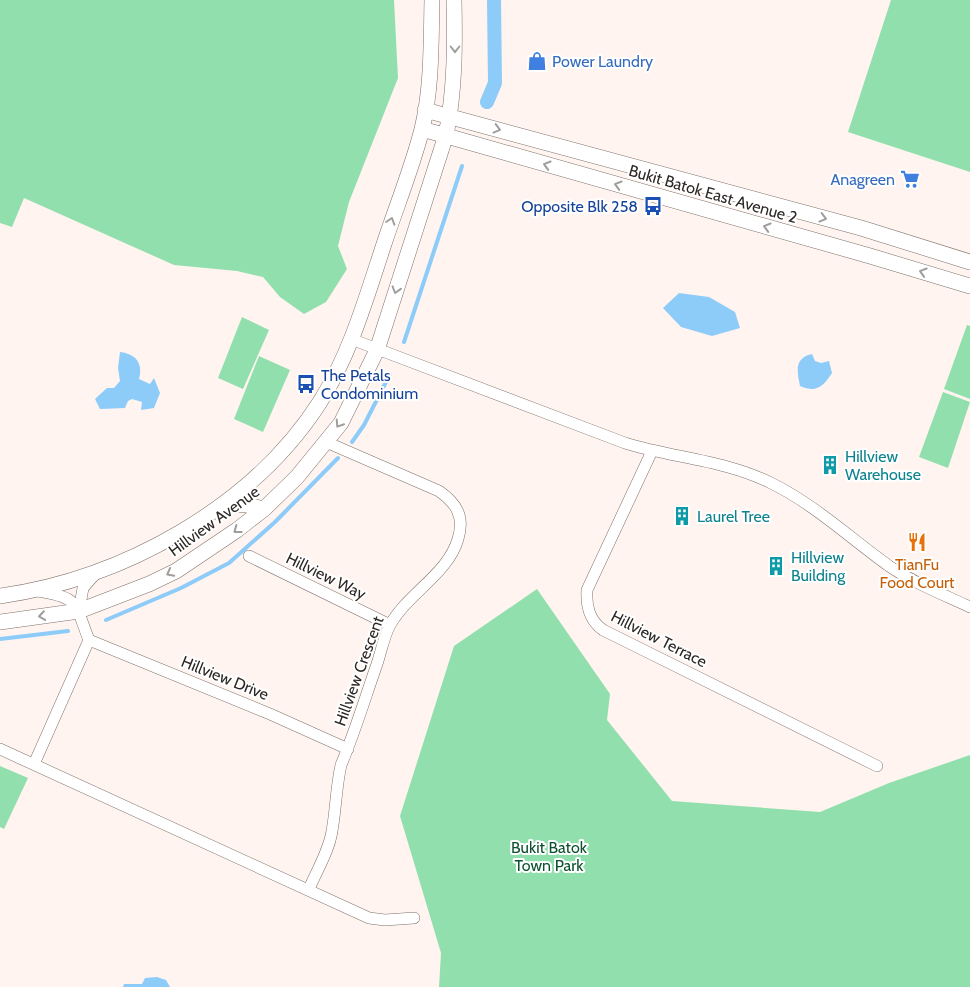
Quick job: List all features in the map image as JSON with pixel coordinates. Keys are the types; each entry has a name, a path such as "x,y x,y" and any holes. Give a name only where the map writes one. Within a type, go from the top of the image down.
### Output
{"street":[{"path":"432,0 425,110 422,129 351,339 652,451 732,467 770,482 808,504 890,567 916,583 970,607"},
{"path":"377,350 446,135 450,116 455,56 454,0"},
{"name":"Bukit Batok East Avenue 2","path":"425,110 861,228 970,262"},
{"name":"Bukit Batok East Avenue 2","path":"422,129 970,286"},
{"name":"Hillview Avenue","path":"0,596 37,591 98,572 163,542 188,528 220,506 275,458 299,430 320,402 351,339"},
{"name":"Hillview Avenue","path":"0,622 79,611 149,584 176,571 212,548 262,510 297,476 326,442 345,415 377,350"},
{"name":"Hillview Crescent","path":"310,889 326,852 332,831 336,786 390,625 448,559 458,540 462,524 458,510 452,500 439,491 326,442"},
{"name":"Hillview Terrace","path":"652,451 588,590 587,605 597,626 877,766"},
{"path":"220,506 247,505 256,506 262,510"},
{"name":"Hillview Way","path":"248,556 390,625"},
{"path":"79,611 83,588 98,572"},
{"path":"34,764 89,640 77,605 66,596 37,591"},
{"name":"Hillview Drive","path":"89,640 262,710 348,750"},
{"path":"0,749 310,889 369,918 385,920 414,918"}],"green space":[{"path":"0,0 394,0 398,78 349,202 338,246 347,269 326,302 304,314 280,297 263,277 237,271 174,265 24,198 12,227 0,223"},
{"path":"891,0 970,0 970,172 848,132"},
{"path":"242,317 269,330 243,389 218,378"},
{"path":"967,325 970,326 970,399 944,389"},
{"path":"259,356 290,370 263,432 234,419"},
{"path":"943,392 970,402 948,468 919,457"},
{"name":"Bukit Batok Town Park","path":"537,589 610,694 607,720 672,801 820,812 889,783 970,755 970,987 439,987 441,953 400,816 454,646"},
{"path":"0,766 28,778 4,829 0,827"}],"water":[{"path":"679,293 709,297 735,312 740,328 712,336 681,327 663,308"},
{"path":"120,352 135,357 140,369 139,379 150,384 154,378 160,393 154,408 141,410 142,402 132,399 128,401 125,408 100,409 95,399 107,388 114,388 120,381 118,368"},
{"path":"812,354 815,361 821,363 829,361 832,373 822,385 815,389 800,386 798,370 802,359"},
{"path":"157,977 166,980 170,987 123,987 124,984 142,984 145,978"}],"waterway":[{"path":"487,102 495,83 494,0"},
{"path":"404,342 462,166"},
{"path":"352,442 364,425 390,374"},
{"path":"106,620 181,588 229,563 275,522 338,458"},
{"path":"0,639 68,631"}],"place":[{"name":"Power Laundry","path":"537,61"},
{"name":"Anagreen","path":"910,179"},
{"name":"Opposite Blk 258","path":"653,206"},
{"name":"The Petals Condominium","path":"306,384"},
{"name":"Hillview Warehouse","path":"830,465"},
{"name":"Laurel Tree","path":"682,516"},
{"name":"TianFu Food Court","path":"917,542"},
{"name":"Hillview Building","path":"776,566"}]}
